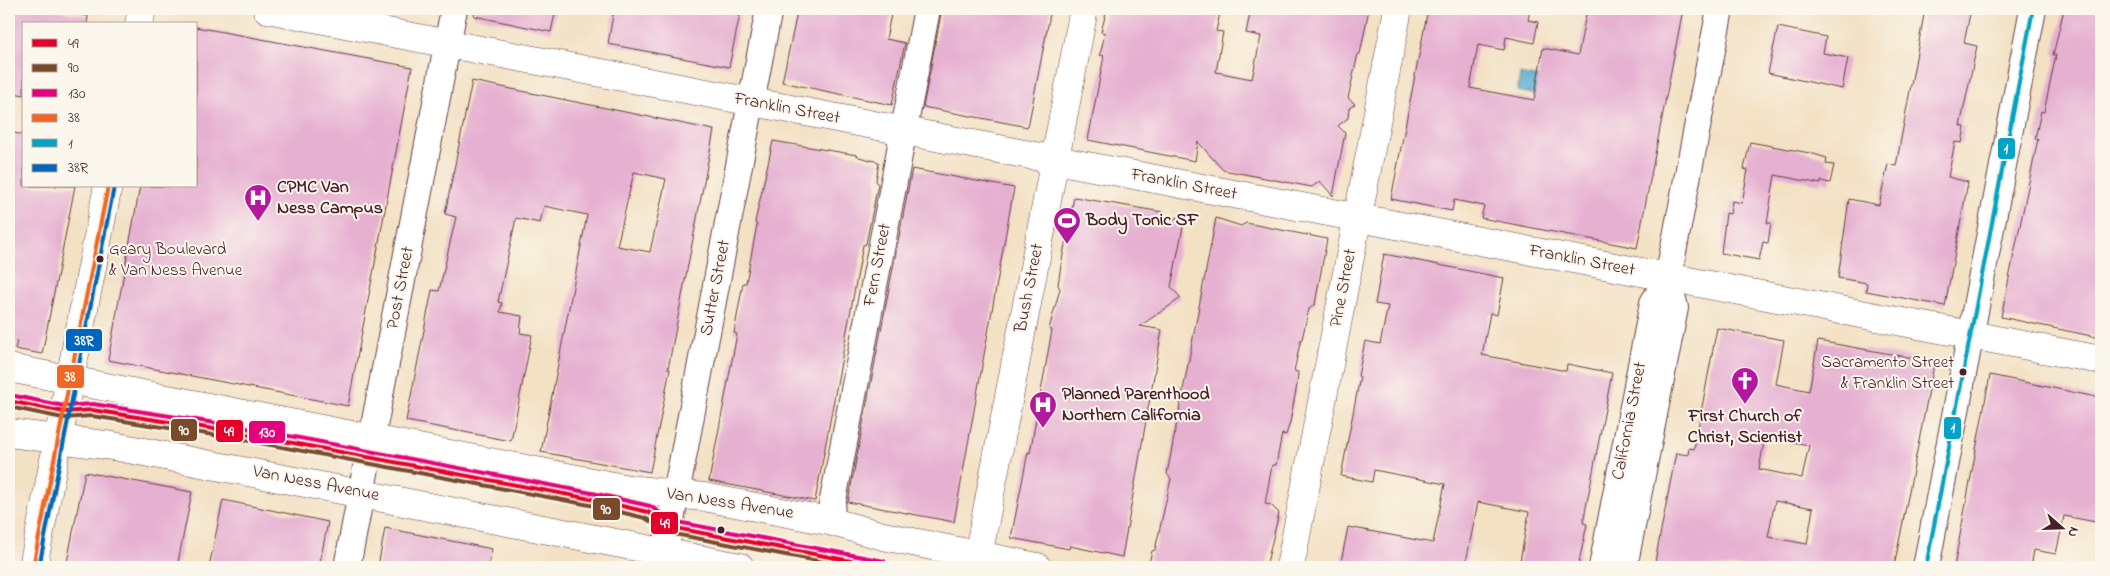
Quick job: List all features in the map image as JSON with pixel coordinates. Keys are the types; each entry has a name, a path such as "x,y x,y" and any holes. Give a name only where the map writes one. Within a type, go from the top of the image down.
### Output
{"main road":[{"path":"139,22 142,9"},
{"name":"Franklin Street","path":"268,9 2101,360"},
{"name":"Bush Street","path":"977,561 1084,9"},
{"name":"Pine Street","path":"1290,567 1398,9"},
{"path":"33,567 108,188"},
{"name":"Van Ness Avenue","path":"9,368 628,489 704,497 829,521 977,561 1037,567"},
{"name":"Van Ness Avenue","path":"9,432 113,446 362,492 664,560 740,567"}],"street":[{"name":"Post Street","path":"347,567 454,9"},
{"name":"Sutter Street","path":"664,560 769,9"},
{"name":"Fern Street","path":"829,521 927,9"},
{"name":"California Street","path":"1602,567 1653,302 1668,278 1720,9"},
{"path":"1926,567 2033,9"},
{"name":"California Street","path":"1624,567 1675,308 1668,278"}],"water":[{"path":"1520,74 1555,81 1552,98 1517,91"}],"building":[{"path":"9,9 50,9 88,16 87,22 22,22 22,95 9,92"},
{"path":"475,9 556,9 551,32 474,16"},
{"path":"614,9 633,9 658,14 658,9 741,9 729,67 608,44"},
{"path":"798,9 892,9 886,39 905,43 892,105 782,82"},
{"path":"942,9 1051,9 1028,127 923,107"},
{"path":"1107,9 1221,9 1216,31 1223,32 1216,72 1252,79 1261,36 1246,33 1251,9 1369,9 1360,54 1358,54 1348,98 1355,104 1349,108 1348,118 1338,126 1345,133 1333,196 1320,181 1312,187 1223,170 1198,142 1195,161 1088,140 1104,56 1100,55 1105,33 1101,32"},
{"path":"1428,9 1472,9 1490,12 1491,9 1530,9 1528,20 1538,22 1534,43 1506,37 1504,50 1478,45 1470,88 1534,100 1543,48 1578,55 1587,9 1683,9 1637,248 1481,218 1484,206 1454,200 1452,211 1391,199"},
{"path":"1925,9 1971,9 1964,43 1977,46 1960,126 1965,127 1962,143 1955,142 1948,177 1968,182 1945,306 1866,291 1867,283 1838,278 1849,199 1879,205 1888,164 1896,166"},
{"path":"2064,9 2101,9 2101,338 2001,317 2038,139 2035,139 2041,111 2044,112 2056,55 2053,55"},
{"name":"CPMC Van Ness Campus","path":"198,27 412,67 348,406 108,360 140,188 198,188"},
{"path":"1778,27 1826,37 1823,53 1848,58 1842,89 1768,73"},
{"path":"472,81 714,130 650,472 541,452 587,215 544,206 540,223 516,218 498,302 502,303 500,312 522,316 520,333 532,335 511,441 406,421 432,290 439,291 456,217 445,214","holes":["634,172 666,179 650,252 617,246"]},
{"path":"9,132 22,135 22,188 75,188 42,354 15,349 17,341 9,340"},
{"path":"773,141 857,155 879,162 876,181 878,184 866,244 863,245 815,501 709,481 737,334 734,333 743,283 746,283 757,225 755,222"},
{"path":"1750,142 1810,153 1827,158 1826,164 1834,165 1830,183 1821,181 1821,184 1775,175 1767,223 1771,223 1768,243 1763,242 1759,260 1721,253 1726,213 1730,214 1732,201 1742,203 1748,170 1744,169"},
{"path":"912,169 1014,188 954,522 848,502"},
{"path":"1074,197 1162,212 1160,220 1185,217 1171,287 1181,298 1140,326 1162,330 1122,557 1070,546 1069,549 1011,538 1028,452 1030,453 1052,330 1049,329 1060,289 1058,285 1061,265"},
{"path":"1216,218 1241,226 1246,223 1327,239 1315,304 1309,309 1294,371 1298,372 1297,385 1290,422 1286,435 1282,434 1276,465 1272,465 1265,504 1271,505 1279,513 1266,567 1181,567 1149,563 1152,551 1155,550 1171,479 1167,474"},
{"path":"1384,254 1504,278 1497,315 1490,313 1482,355 1566,371 1567,364 1612,373 1583,523 1587,524 1578,567 1519,567 1529,512 1478,502 1465,567 1340,567 1348,527 1433,543 1445,484 1374,470 1372,482 1341,476 1365,341 1380,344 1388,306 1375,304"},
{"path":"1717,328 1784,340 1776,384 1809,391 1818,341 1930,361 1930,364 1934,365 1894,567 1654,567 1676,453 1688,455 1689,448 1694,449","holes":["1765,437 1809,445 1802,478 1759,469","1775,501 1813,508 1807,544 1768,537"]},
{"path":"1990,375 2101,398 2101,523 2064,516 2056,554 2034,550 2031,567 2002,567 1983,564 1983,567 1954,567"},
{"path":"85,472 192,492 177,567 66,567"},
{"path":"223,500 328,522 319,567 209,567"},
{"path":"385,528 492,549 488,567 378,567"}],"transit line":[{"name":"1","path":"1926,567 2033,9"},
{"name":"38","path":"33,567 108,188"},
{"name":"38R","path":"39,567 114,188"},
{"name":"130","path":"10,395 64,406 93,404 241,427 597,494 650,506 672,521 884,561"},
{"name":"49","path":"9,401 64,412 92,410 240,433 596,500 648,512 670,527 883,567"},
{"name":"90","path":"9,407 63,418 92,416 239,439 595,506 645,518 669,533 850,567"}],"place":[{"name":"CPMC Van Ness Campus","path":"258,222"},
{"name":"Body Tonic SF","path":"1067,245"},
{"name":"Geary Boulevard & Van Ness Avenue","path":"100,259"},
{"name":"Sacramento Street & Franklin Street","path":"1963,372"},
{"name":"First Church of Christ, Scientist","path":"1745,405"},
{"name":"Planned Parenthood Northern California","path":"1043,429"}]}
